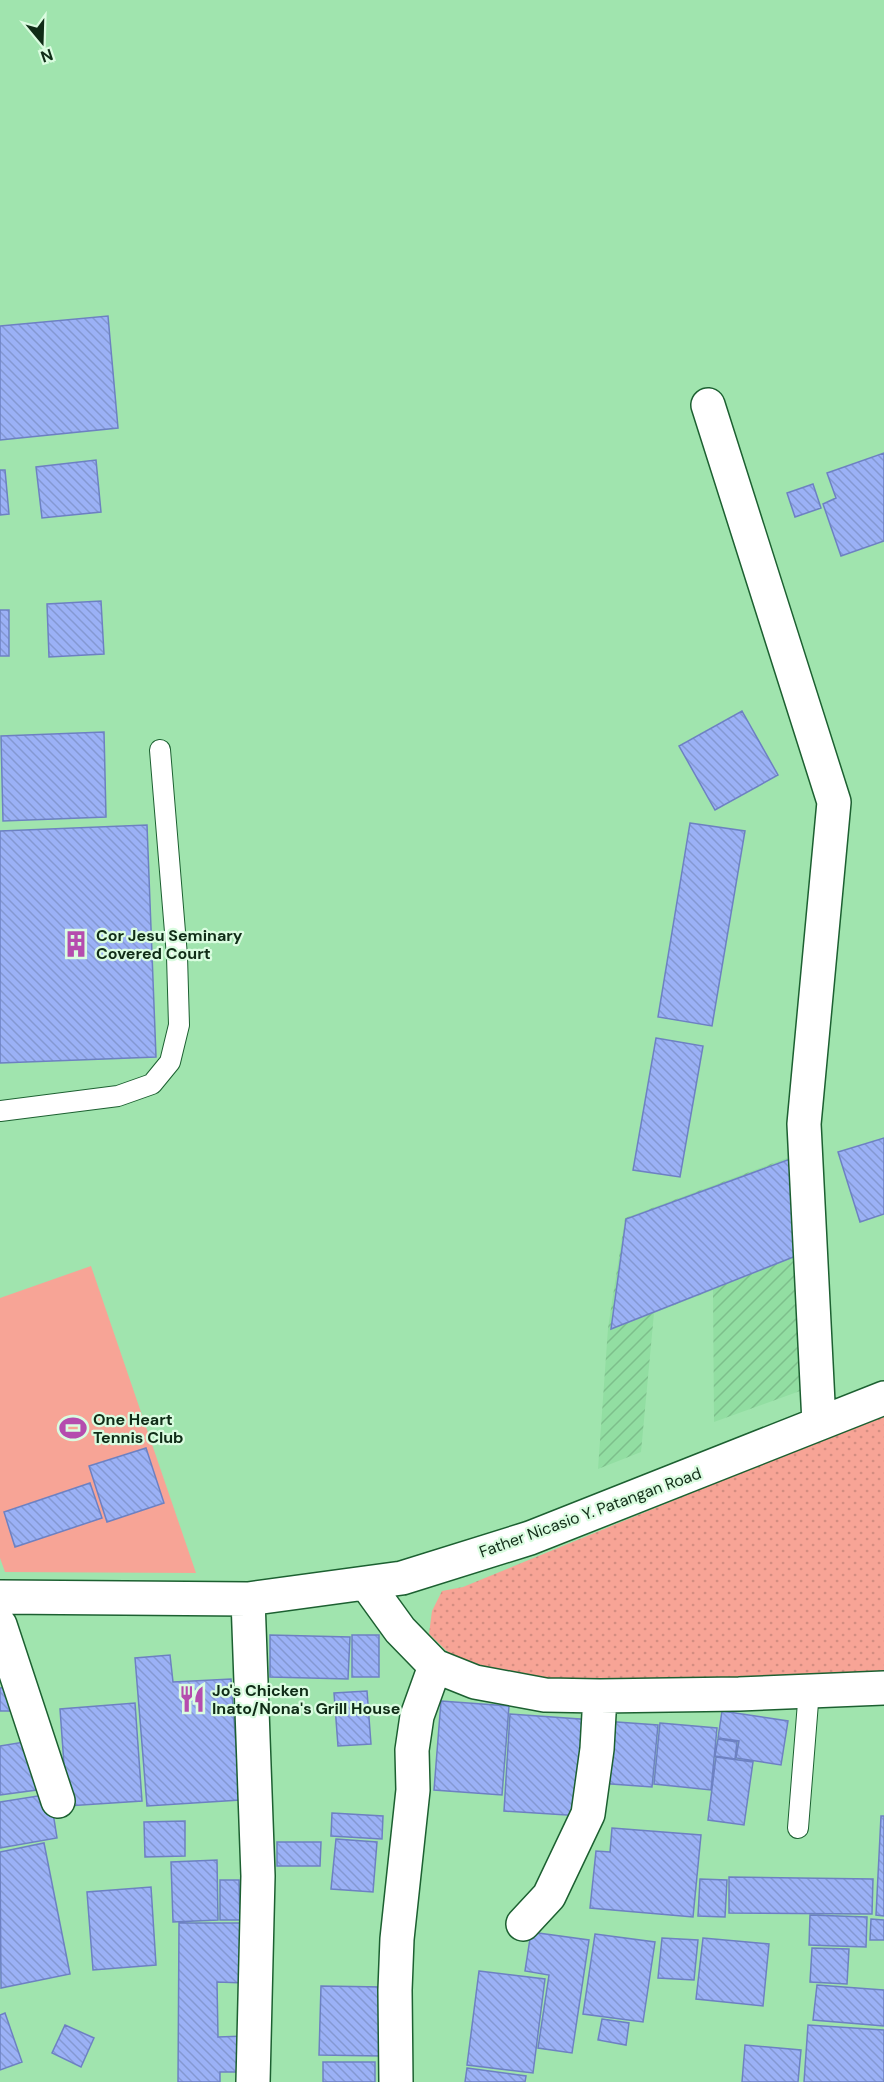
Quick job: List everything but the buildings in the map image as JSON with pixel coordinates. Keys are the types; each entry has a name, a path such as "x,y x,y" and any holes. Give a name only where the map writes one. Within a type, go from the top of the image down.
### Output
{"street":[{"path":"708,405 834,802 804,1124 819,1423"},
{"name":"Father Nicasio Y. Patangan Road","path":"0,1597 248,1599 402,1578 530,1538 884,1398"},
{"path":"366,1583 400,1630 435,1666 475,1682 545,1695 600,1696 884,1688"},
{"path":"248,1599 258,1876 253,2082"},
{"path":"0,1625 58,1801"},
{"path":"396,2082 397,1939 413,1790 412,1750 417,1716 435,1666"},
{"path":"523,1923 549,1896 588,1814 597,1749 600,1696"}],"lane":[{"path":"0,1111 118,1096 152,1084 170,1062 179,1025 177,956 160,750"},
{"path":"798,1828 809,1690"}],"shaded area":[{"path":"795,1155 800,1391 714,1422 713,1290 654,1313 641,1452 598,1469 608,1328 625,1218"},
{"name":"One Heart Tennis Club","path":"91,1266 196,1573 5,1572 0,1558 0,1298"},
{"path":"884,1414 884,1674 731,1677 602,1685 516,1677 452,1656 429,1634 432,1611 442,1591 463,1587"}],"place":[{"name":"Cor Jesu Seminary Covered Court","path":"76,944"},
{"name":"One Heart Tennis Club","path":"73,1428"},
{"name":"Jo's Chicken Inato/Nona's Grill House","path":"192,1699"}]}
